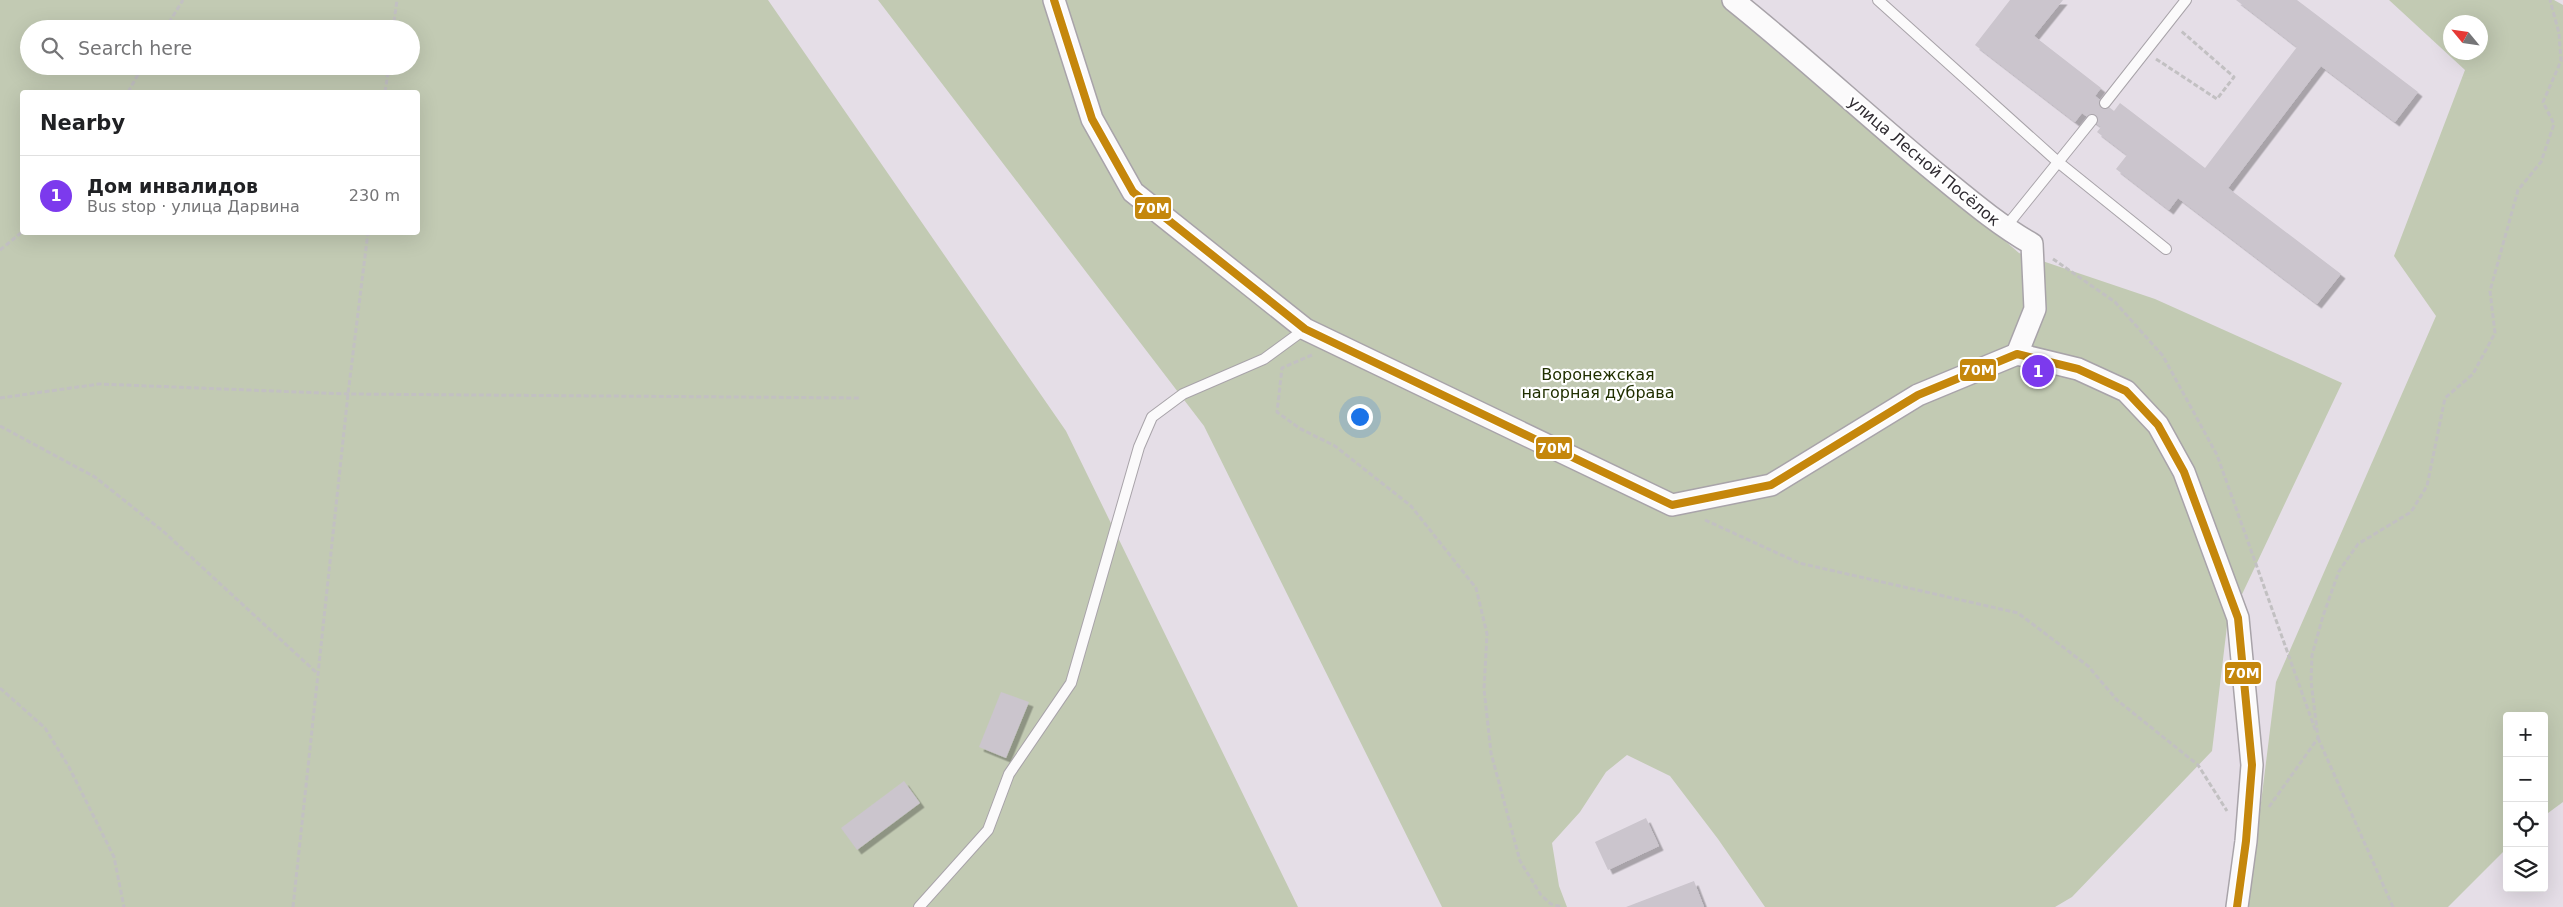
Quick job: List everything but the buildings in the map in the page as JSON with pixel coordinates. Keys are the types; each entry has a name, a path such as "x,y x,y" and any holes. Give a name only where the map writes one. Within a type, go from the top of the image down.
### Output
{"street":[{"path":"1054,0 1092,120 1133,192 1305,329 1672,505 1771,485 1918,395 2017,354 2078,369 2126,391 2158,425 2184,472 2238,618 2252,765 2246,841 2237,907"},
{"name":"улица Лесной Посёлок","path":"1733,0 2004,228 2032,244"},
{"path":"2017,354 2034,309 2032,244"}],"lane":[{"path":"1878,0 2058,162 2166,249"},
{"path":"2105,103 2186,0"},
{"path":"2004,228 2092,120"},
{"path":"919,907 988,830 1009,774 1071,683 1139,447 1152,416 1183,394 1264,359 1305,329"}],"path":[{"path":"171,20 183,0"},
{"path":"394,20 397,0"},
{"path":"2268,809 2318,738 2312,681 2312,654 2322,616 2340,571 2358,544 2411,512 2427,486 2444,398 2473,374 2495,333 2490,291 2518,190 2541,162 2554,124 2543,102 2561,61 2559,33 2550,0"},
{"path":"2145,52 2216,99 2234,77 2169,21"},
{"path":"2559,33 2563,27"},
{"path":"129,90 138,75"},
{"path":"385,90 388,75"},
{"path":"0,250 20,234"},
{"path":"293,907 348,394 368,235"},
{"path":"2032,244 2115,302 2163,356 2217,454 2318,738 2393,907"},
{"path":"1337,344 1282,368 1277,412 1299,428 1335,446 1411,506 1476,588 1487,634 1484,689 1491,753 1520,860 1541,895 1551,904 1562,907"},
{"path":"0,398 99,384 348,394 861,398"},
{"path":"0,426 103,484 164,532 319,675"},
{"path":"1672,505 1799,563 2018,613 2088,666 2117,700 2198,765 2246,841"},
{"path":"0,688 45,728 69,766 114,857 124,907"}],"green space":[{"path":"0,0 768,0 1066,431 1298,907 0,907"},
{"name":"Воронежская нагорная дубрава","path":"878,0 1721,0 1787,53 2019,253 2155,299 2342,383 2227,626 2212,751 2072,897 2055,907 1765,907 1718,839 1670,776 1627,755 1606,772 1580,812 1552,843 1559,886 1567,907 1442,907 1204,426"},
{"path":"2389,0 2554,0 2563,5 2563,802 2548,813 2548,712 2503,712 2503,852 2448,907 2248,907 2276,682 2436,316 2394,256 2465,70 2454,60 2488,60 2488,15 2443,15 2443,50"}],"transit line":[{"name":"70М","path":"1054,0 1092,119 1133,192 1305,329 1672,505 1771,485 1918,395 2017,354 2078,369 2126,391 2158,425 2184,472 2238,618 2252,765 2246,841 2237,907"}],"place":[{"name":"Дом инвалидов","path":"2038,371"}]}
